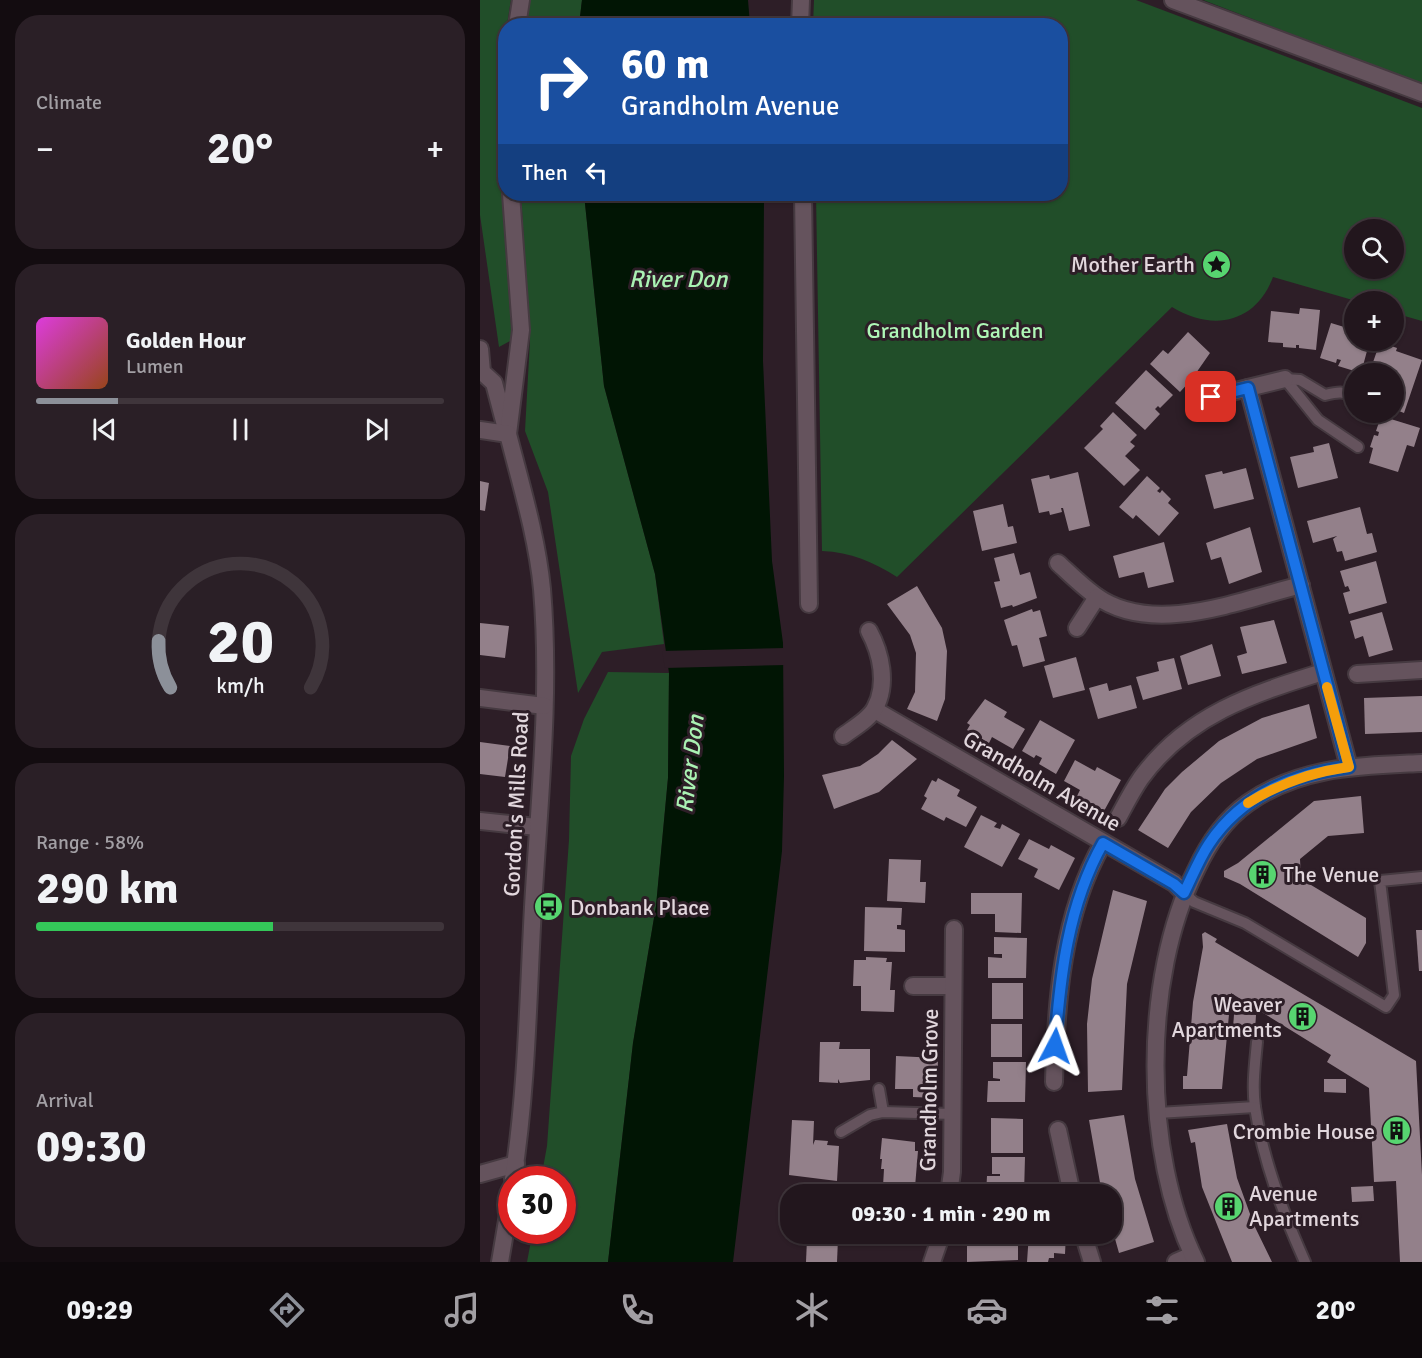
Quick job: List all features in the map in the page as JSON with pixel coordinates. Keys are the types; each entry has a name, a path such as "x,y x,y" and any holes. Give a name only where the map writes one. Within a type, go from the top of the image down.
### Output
{"street":[{"path":"518,18 521,0"},
{"path":"800,18 801,0"},
{"path":"1173,0 1422,93"},
{"path":"480,430 508,434 521,330 512,201"},
{"path":"803,201 809,604"},
{"name":"Gordon's Mills Road","path":"480,350 482,372 494,383 508,434 533,537 542,587 544,706 528,1025 516,1166"},
{"path":"1211,397 1284,379"},
{"path":"1248,388 1349,767"},
{"path":"1058,563 1097,597 1142,613 1173,617 1301,585"},
{"path":"1077,628 1097,597"},
{"path":"843,736 875,710 880,689 881,669 878,647 869,631"},
{"path":"1357,674 1422,670"},
{"path":"1118,818 1141,778 1173,744 1197,724 1227,705 1259,691 1323,672"},
{"path":"480,698 544,706"},
{"name":"Grandholm Avenue","path":"875,710 1174,884 1184,893"},
{"path":"1176,1262 1194,1259 1173,1198 1158,1113 1156,1025 1166,954 1184,893 1208,845 1225,822 1246,804 1290,780 1321,770 1422,764"},
{"path":"480,821 537,827"},
{"path":"1054,1082 1058,1008 1064,959 1086,872 1103,843"},
{"name":"Grandholm Grove","path":"950,1184 954,928"},
{"name":"Grandholm Grove","path":"913,986 953,986"},
{"path":"1058,1130 1070,1184"},
{"path":"480,1174 498,1173"},
{"path":"500,1262 503,1244"},
{"path":"932,1262 938,1244"},
{"path":"1086,1244 1092,1262"}],"lane":[{"path":"1284,379 1300,380 1325,395 1344,393"},
{"path":"1284,379 1318,420 1358,447"},
{"path":"1184,893 1194,902 1245,923 1386,1007 1394,995 1380,881 1422,877"},
{"path":"1257,1042 1253,1083 1255,1107 1270,1176 1305,1262"},
{"path":"879,1089 882,1112"},
{"path":"1158,1113 1255,1107"},
{"path":"841,1132 870,1115 882,1112 953,1114"}],"green space":[{"path":"480,0 511,0 508,18 498,18 498,201 502,201 512,340 499,347 480,215"},
{"path":"530,0 582,0 580,18 528,18"},
{"name":"Grandholm Garden","path":"814,0 1136,0 1422,108 1422,321 1404,316 1404,291 1344,291 1344,298 1273,277 1256,305 1232,319 1217,321 1203,319 1187,315 1172,307 897,577 861,559 843,553 822,551 816,201 1068,201 1068,18 813,18"},
{"path":"1203,0 1422,0 1422,84"},
{"path":"521,201 585,201 604,386 655,574 664,644 602,652 578,693 548,492 525,431 530,340"},
{"path":"608,672 669,673 668,778 656,906 633,1043 608,1262 527,1262 530,1244 576,1244 576,1166 543,1166 547,1146 569,840 571,756 584,719"}],"water":[{"path":"582,0 748,0 749,18 580,18"},
{"name":"River Don","path":"585,201 764,201 763,361 772,561 783,643 782,851 733,1262 608,1262 633,1043 656,906 668,778 669,673 655,574 604,386"}],"pier":[{"path":"786,648 786,665 665,668 662,651"}],"building":[{"path":"1300,308 1320,310 1316,350 1299,348 1299,345 1296,345 1296,348 1283,347 1283,343 1268,342 1271,311 1299,314"},
{"path":"1331,323 1344,327 1344,351 1367,351 1364,363 1344,363 1344,368 1338,366 1341,360 1337,359 1336,363 1320,358"},
{"path":"1188,332 1210,353 1194,376 1191,374 1189,376 1192,379 1180,392 1150,364 1163,350 1168,354"},
{"path":"1377,351 1396,351 1422,360 1404,413 1404,363 1373,363"},
{"path":"1146,370 1173,395 1160,408 1158,406 1155,409 1160,414 1145,430 1115,403"},
{"path":"1113,412 1137,435 1130,442 1135,446 1125,456 1140,470 1124,486 1084,448 1103,429 1100,426"},
{"path":"1379,423 1404,423 1420,428 1414,447 1407,445 1398,472 1369,463 1373,448 1370,447 1374,435 1378,436 1379,432 1376,431"},
{"path":"1329,443 1338,478 1298,488 1290,457 1314,452 1313,447"},
{"path":"1246,468 1254,499 1214,509 1205,475 1222,471 1223,474"},
{"path":"1078,472 1090,526 1069,531 1063,508 1061,508 1062,512 1050,515 1049,511 1039,513 1031,479 1049,475 1050,479"},
{"path":"1147,476 1160,488 1157,491 1160,493 1162,490 1171,499 1168,503 1179,513 1159,536 1136,515 1133,519 1119,507"},
{"path":"480,481 489,483 485,511 480,510"},
{"path":"1003,504 1008,527 1013,526 1017,543 982,551 973,511"},
{"path":"1360,507 1367,534 1372,533 1377,552 1345,561 1342,551 1337,552 1333,539 1337,536 1313,543 1307,521"},
{"path":"1250,527 1262,572 1229,584 1221,557 1211,560 1206,543"},
{"path":"1164,542 1174,582 1148,588 1144,572 1119,578 1113,556"},
{"path":"1014,553 1020,575 1030,572 1037,598 1013,607 1012,605 1001,608 994,582 1000,581 994,558"},
{"path":"1376,561 1387,603 1349,614 1343,593 1350,591 1348,586 1345,587 1340,571"},
{"path":"917,586 942,628 947,651 945,699 937,721 907,709 915,692 916,653 910,635 887,604"},
{"path":"1032,609 1033,612 1040,610 1047,636 1039,638 1045,661 1023,667 1017,645 1012,646 1004,620"},
{"path":"1382,612 1393,650 1369,657 1363,636 1355,639 1350,621"},
{"path":"1274,620 1287,663 1242,674 1237,656 1247,653 1240,627"},
{"path":"480,623 509,626 505,658 480,655"},
{"path":"1212,644 1221,676 1188,685 1180,656"},
{"path":"1076,657 1085,690 1053,698 1044,666"},
{"path":"1174,658 1182,689 1143,700 1136,677 1159,671 1157,662"},
{"path":"1107,683 1109,691 1131,685 1137,708 1098,719 1089,688"},
{"path":"1422,696 1422,732 1365,734 1364,698"},
{"path":"985,699 1007,712 1004,717 1025,729 1013,749 992,737 989,743 967,730 970,725 967,723"},
{"path":"1309,704 1317,738 1257,759 1221,783 1191,812 1168,848 1138,830 1165,789 1219,741 1262,718"},
{"path":"1040,720 1075,740 1056,774 1039,764 1042,758 1036,755 1034,758 1022,751"},
{"path":"892,740 917,759 879,792 834,809 822,775 860,766 878,754"},
{"path":"480,742 510,746 505,777 480,774"},
{"path":"1075,760 1095,771 1097,767 1121,780 1104,811 1077,796 1080,790 1064,781"},
{"path":"938,778 960,790 957,796 977,807 966,827 946,817 944,821 921,809 927,798 924,796 932,780 936,782"},
{"name":"The Venue","path":"1361,796 1364,833 1328,836 1300,859 1301,879 1366,918 1366,943 1358,957 1240,884 1224,877 1224,871 1238,863 1314,801"},
{"path":"981,815 997,823 994,827 1000,829 1002,824 1020,834 1002,867 964,847"},
{"path":"1029,839 1049,849 1051,845 1075,858 1059,890 1034,877 1038,869 1018,859"},
{"path":"889,859 921,860 920,882 926,882 925,903 887,901"},
{"path":"1113,890 1147,901 1127,984 1122,1090 1088,1092 1087,1024 1092,979"},
{"path":"971,893 1022,893 1021,933 995,932 995,914 971,914"},
{"path":"865,907 902,908 901,925 897,925 897,929 905,930 905,952 864,951"},
{"path":"1416,930 1422,930 1422,971 1419,971"},
{"path":"1205,932 1217,939 1215,942 1416,1061 1422,1175 1422,1262 1400,1262 1396,1181 1374,1182 1369,1088 1327,1062 1331,1055 1231,993 1222,1089 1183,1089 1183,1076 1187,1076 1193,1002 1203,947 1202,934"},
{"path":"994,937 1027,938 1026,978 988,978 988,957 1002,958 1002,954 994,954"},
{"path":"866,957 887,958 886,962 892,962 890,990 895,990 894,1012 861,1011 861,986 853,986 854,960 866,960"},
{"path":"992,983 1023,983 1023,1019 992,1019"},
{"path":"1234,1014 1256,1015 1255,1030 1233,1029"},
{"path":"991,1024 1022,1024 1022,1057 991,1057"},
{"path":"820,1042 840,1042 839,1049 870,1049 870,1080 840,1083 838,1079 838,1083 819,1082"},
{"path":"896,1056 938,1058 937,1098 913,1097 913,1089 895,1089"},
{"path":"993,1062 1026,1062 1025,1102 987,1102 988,1081 1000,1081 1000,1079 993,1078"},
{"path":"1324,1079 1346,1079 1346,1093 1324,1092"},
{"path":"1124,1115 1135,1179 1154,1242 1119,1253 1116,1244 1122,1244 1122,1184 1100,1184 1089,1120"},
{"path":"991,1118 1023,1119 1023,1153 991,1153"},
{"path":"792,1120 814,1121 813,1145 815,1140 828,1141 827,1145 839,1146 837,1181 789,1175"},
{"name":"Avenue Apartments","path":"1227,1124 1237,1178 1254,1225 1272,1262 1232,1262 1202,1187 1195,1142 1191,1143 1188,1130"},
{"path":"882,1138 915,1142 915,1151 918,1151 915,1184 883,1184 884,1169 881,1169 882,1159 880,1159"},
{"path":"992,1157 1025,1157 1024,1184 987,1184 987,1176 1000,1176 1000,1174 992,1174"},
{"path":"1373,1186 1374,1201 1352,1202 1351,1187"},
{"path":"807,1244 838,1244 837,1262 806,1262"},
{"path":"879,1244 903,1244 903,1246 879,1246"},
{"path":"967,1244 1018,1244 1018,1260 967,1262"},
{"path":"1028,1244 1065,1244 1065,1254 1054,1253 1054,1258 1049,1258 1048,1262 1027,1262"}],"slow traffic":[{"path":"1248,803 1290,780 1321,770 1349,767 1327,687"}],"place":[{"name":"Mother Earth","path":"1216,264"},
{"name":"The Venue","path":"1262,874"},
{"name":"Donbank Place","path":"549,907"},
{"name":"Weaver Apartments","path":"1303,1017"},
{"name":"Crombie House","path":"1396,1131"},
{"name":"Avenue Apartments","path":"1228,1206"}],"route":[{"path":"1055,1046 1064,959 1074,910 1086,872 1103,843 1174,884 1184,893 1208,845 1225,822 1246,804 1290,780 1321,770 1349,767 1248,388 1211,397"}]}
